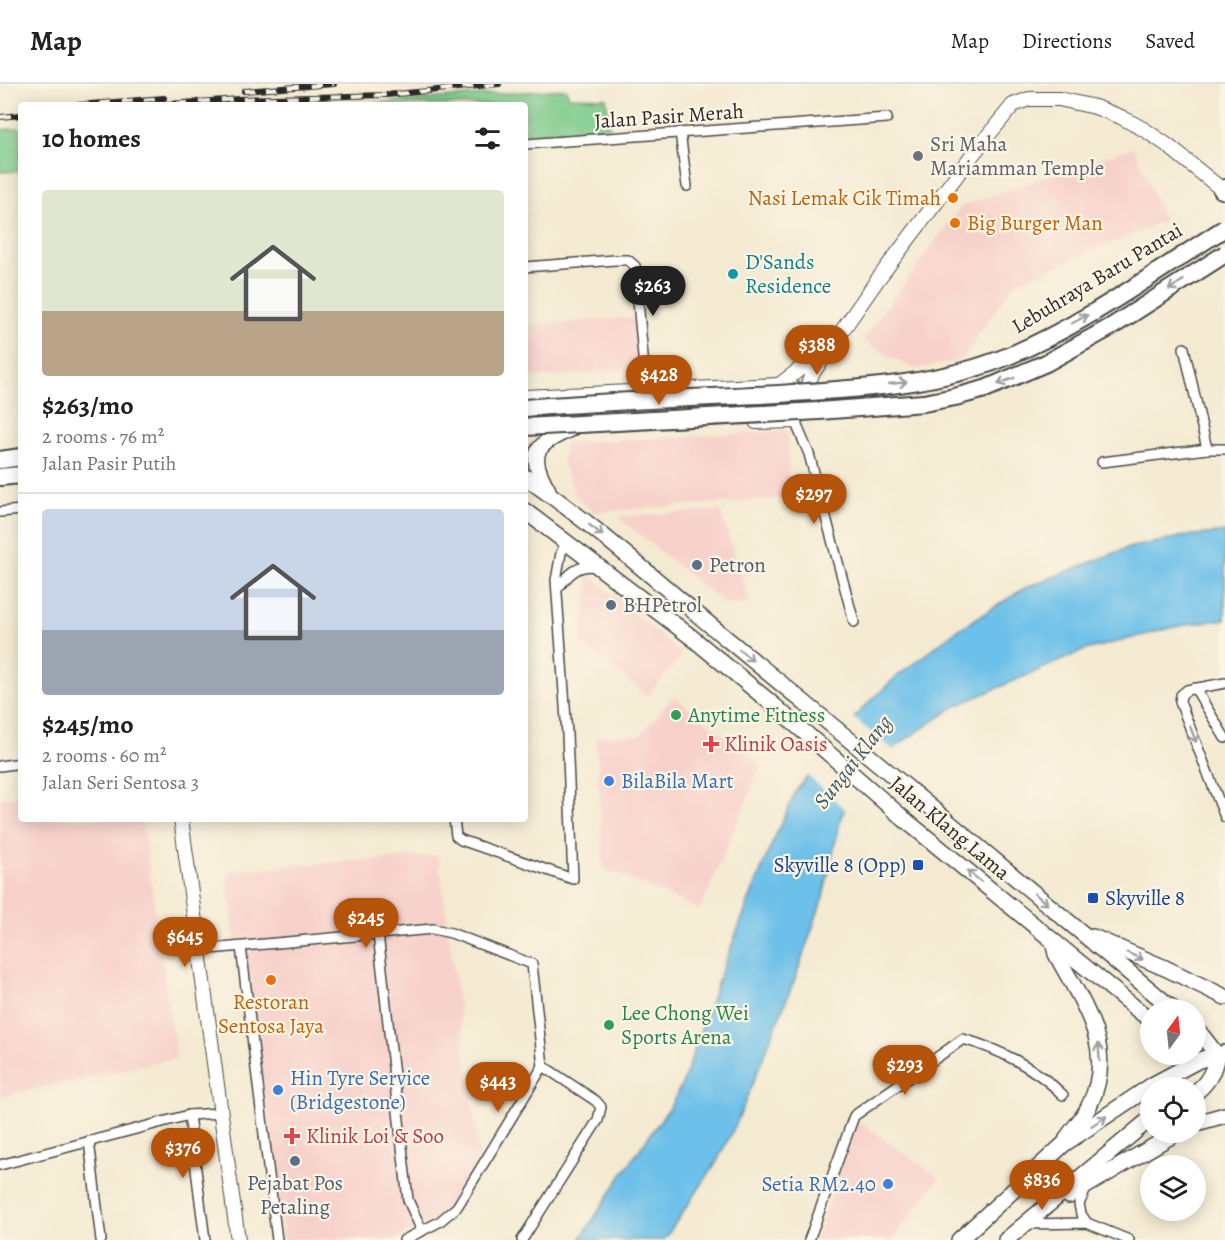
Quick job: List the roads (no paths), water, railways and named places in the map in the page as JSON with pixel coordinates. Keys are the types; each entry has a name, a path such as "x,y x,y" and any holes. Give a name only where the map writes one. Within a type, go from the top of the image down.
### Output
{"highway":[{"name":"Lebuhraya Baru Pantai","path":"528,408 816,391 948,376 1006,357 1037,342 1093,312 1225,228"},
{"path":"528,427 819,411 924,403 955,397 985,389 1046,363 1111,327 1225,254"},
{"path":"0,460 18,457"},
{"path":"0,477 18,475"}],"main road":[{"path":"550,494 538,472 539,449 546,440 572,428"},
{"path":"0,452 18,449"},
{"name":"Jalan Klang Lama","path":"528,479 610,541 1161,999"},
{"path":"0,484 18,482"},
{"path":"528,510 569,536 601,568"},
{"name":"Jalan Klang Lama","path":"528,510 690,636 900,815 1140,1012"},
{"path":"1082,933 1165,968 1225,997"},
{"path":"1052,939 1056,954 1096,1032 1101,1052 1096,1085 1090,1105 1064,1144"},
{"path":"1206,1042 1220,1062 1206,1081"},
{"path":"959,1240 1064,1144 1184,1065"},
{"path":"1206,1120 1225,1115"},
{"path":"1006,1240 1140,1128"},
{"path":"1046,1208 1087,1187 1160,1143"}],"street":[{"path":"795,421 802,408 802,400 812,374 879,279 973,154 1013,105 1020,101 1059,99 1095,107 1121,117 1160,140 1224,190"},
{"name":"Jalan Pasir Merah","path":"528,144 886,118"},
{"path":"680,132 687,186"},
{"path":"528,267 628,260 635,266 646,391"},
{"path":"779,385 837,341"},
{"path":"1184,348 1207,449"},
{"path":"528,397 789,385 797,389 802,400"},
{"path":"568,394 554,401 551,410 552,418 572,428 795,421"},
{"path":"795,421 809,454 854,622"},
{"path":"1102,462 1225,448"},
{"path":"0,512 18,510"},
{"path":"454,822 456,836 461,840 573,879 556,580 557,566 567,541"},
{"path":"557,588 571,572 579,568 590,566 601,568"},
{"path":"1225,683 1187,690 1181,695 1180,702 1225,817"},
{"path":"1196,688 1225,738"},
{"path":"0,766 18,763"},
{"path":"181,822 238,1240"},
{"path":"198,950 433,929 451,933 532,964 543,1066 457,1207 439,1222 404,1240"},
{"path":"378,934 408,1200 422,1231"},
{"path":"241,947 277,1240"},
{"path":"809,1240 854,1116 963,1038 999,1052 1049,1081 1063,1095"},
{"path":"522,1240 601,1112 601,1107 596,1101 543,1066"},
{"path":"0,1165 189,1115 219,1113"},
{"path":"189,1115 205,1240"},
{"path":"89,1141 101,1240"},
{"path":"1087,1187 1079,1204 1081,1214 1087,1223"},
{"path":"1025,1224 1087,1223 1129,1240"}],"water":[{"name":"Sungai Klang","path":"1225,532 1225,619 1179,626 1085,650 956,706 892,749 849,800 841,817 823,897 796,976 737,1122 716,1163 664,1240 580,1240 625,1170 670,1107 684,1080 716,986 750,898 796,791 859,712 895,678 953,633 1025,588 1127,548 1186,536"}],"railway":[{"path":"244,91 334,84"},
{"path":"197,102 386,95 499,84"},
{"path":"115,102 164,98"},
{"path":"0,117 18,115"}],"place":[{"name":"Sri Maha Mariamman Temple","path":"918,156"},
{"name":"Nasi Lemak Cik Timah","path":"953,198"},
{"name":"Big Burger Man","path":"955,223"},
{"name":"D'Sands Residence","path":"733,274"},
{"name":"Petron","path":"697,565"},
{"name":"BHPetrol","path":"611,605"},
{"name":"Anytime Fitness","path":"676,715"},
{"name":"Klinik Oasis","path":"711,744"},
{"name":"BilaBila Mart","path":"609,781"},
{"name":"Skyville 8 (Opp)","path":"918,865"},
{"name":"Skyville 8","path":"1093,898"},
{"name":"Restoran Sentosa Jaya","path":"271,980"},
{"name":"Lee Chong Wei Sports Arena","path":"609,1025"},
{"name":"Hin Tyre Service (Bridgestone)","path":"278,1090"},
{"name":"Klinik Loi & Soo","path":"292,1136"},
{"name":"Pejabat Pos Petaling","path":"295,1161"},
{"name":"Setia RM2.40","path":"888,1184"}]}
